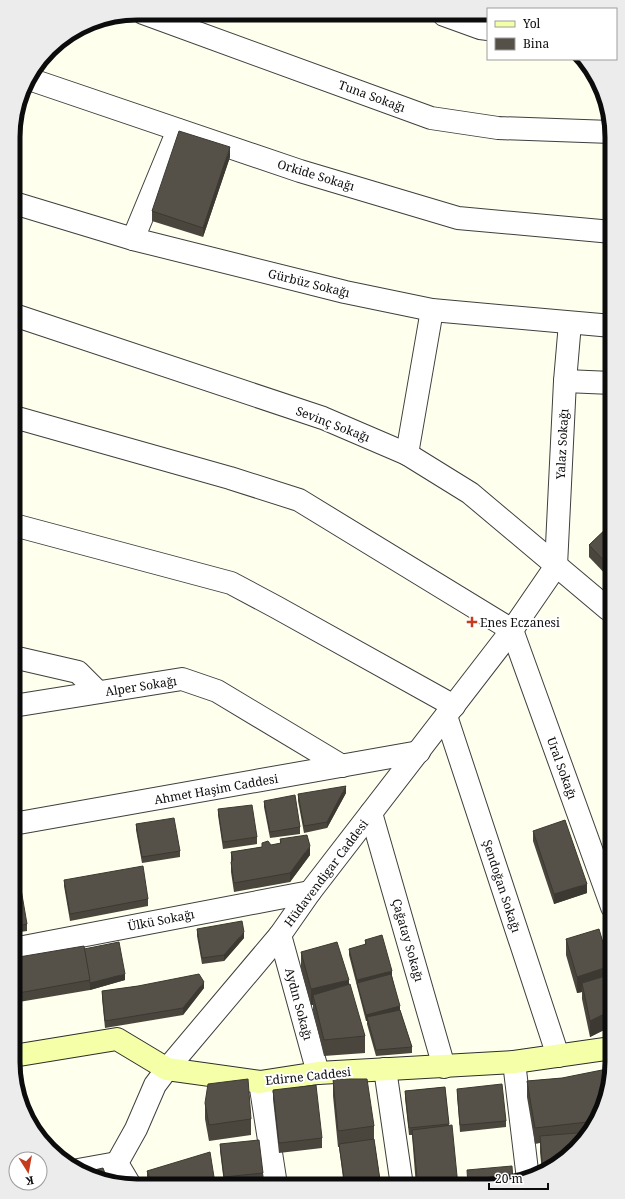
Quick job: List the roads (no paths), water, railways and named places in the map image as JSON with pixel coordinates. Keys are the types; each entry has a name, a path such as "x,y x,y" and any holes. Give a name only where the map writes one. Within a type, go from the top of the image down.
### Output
{"main road":[{"name":"Edirne Caddesi","path":"20,1055 117,1039 167,1069 260,1082 318,1073 514,1062 605,1049"}],"street":[{"name":"Tuna Sokağı","path":"163,20 431,118 498,128 605,132"},
{"path":"458,20 480,28 487,29"},
{"name":"Orkide Sokağı","path":"35,80 300,171 458,218 605,231"},
{"path":"133,239 178,130"},
{"name":"Gürbüz Sokağı","path":"20,205 133,239 345,292 432,310 605,325"},
{"path":"407,454 432,310"},
{"name":"Sevinç Sokağı","path":"20,317 323,418 407,454 470,493 605,607"},
{"name":"Yalaz Sokağı","path":"556,566 564,381 570,322"},
{"path":"564,381 605,382"},
{"path":"20,419 230,478 299,500 512,630"},
{"path":"20,527 231,583 276,607 450,711"},
{"name":"Hüdavendigar Caddesi","path":"117,1163 136,1129 156,1085 167,1069 280,935 310,892 512,630 556,566"},
{"name":"Ural Sokağı","path":"512,630 605,888"},
{"path":"20,659 78,672 98,692"},
{"name":"Alper Sokağı","path":"20,705 182,679 217,691 342,766"},
{"name":"Şendoğan Sokağı","path":"450,711 558,1056"},
{"name":"Ahmet Haşim Caddesi","path":"20,823 418,752"},
{"name":"Çağatay Sokağı","path":"371,813 444,1067"},
{"name":"Ülkü Sokağı","path":"20,948 310,892"},
{"name":"Aydın Sokağı","path":"280,935 318,1073"},
{"path":"514,1062 527,1173"},
{"path":"385,1069 401,1179"},
{"path":"260,1082 275,1179"},
{"path":"88,1168 117,1163 126,1178"}],"place":[{"name":"Enes Eczanesi","path":"472,622"}]}
